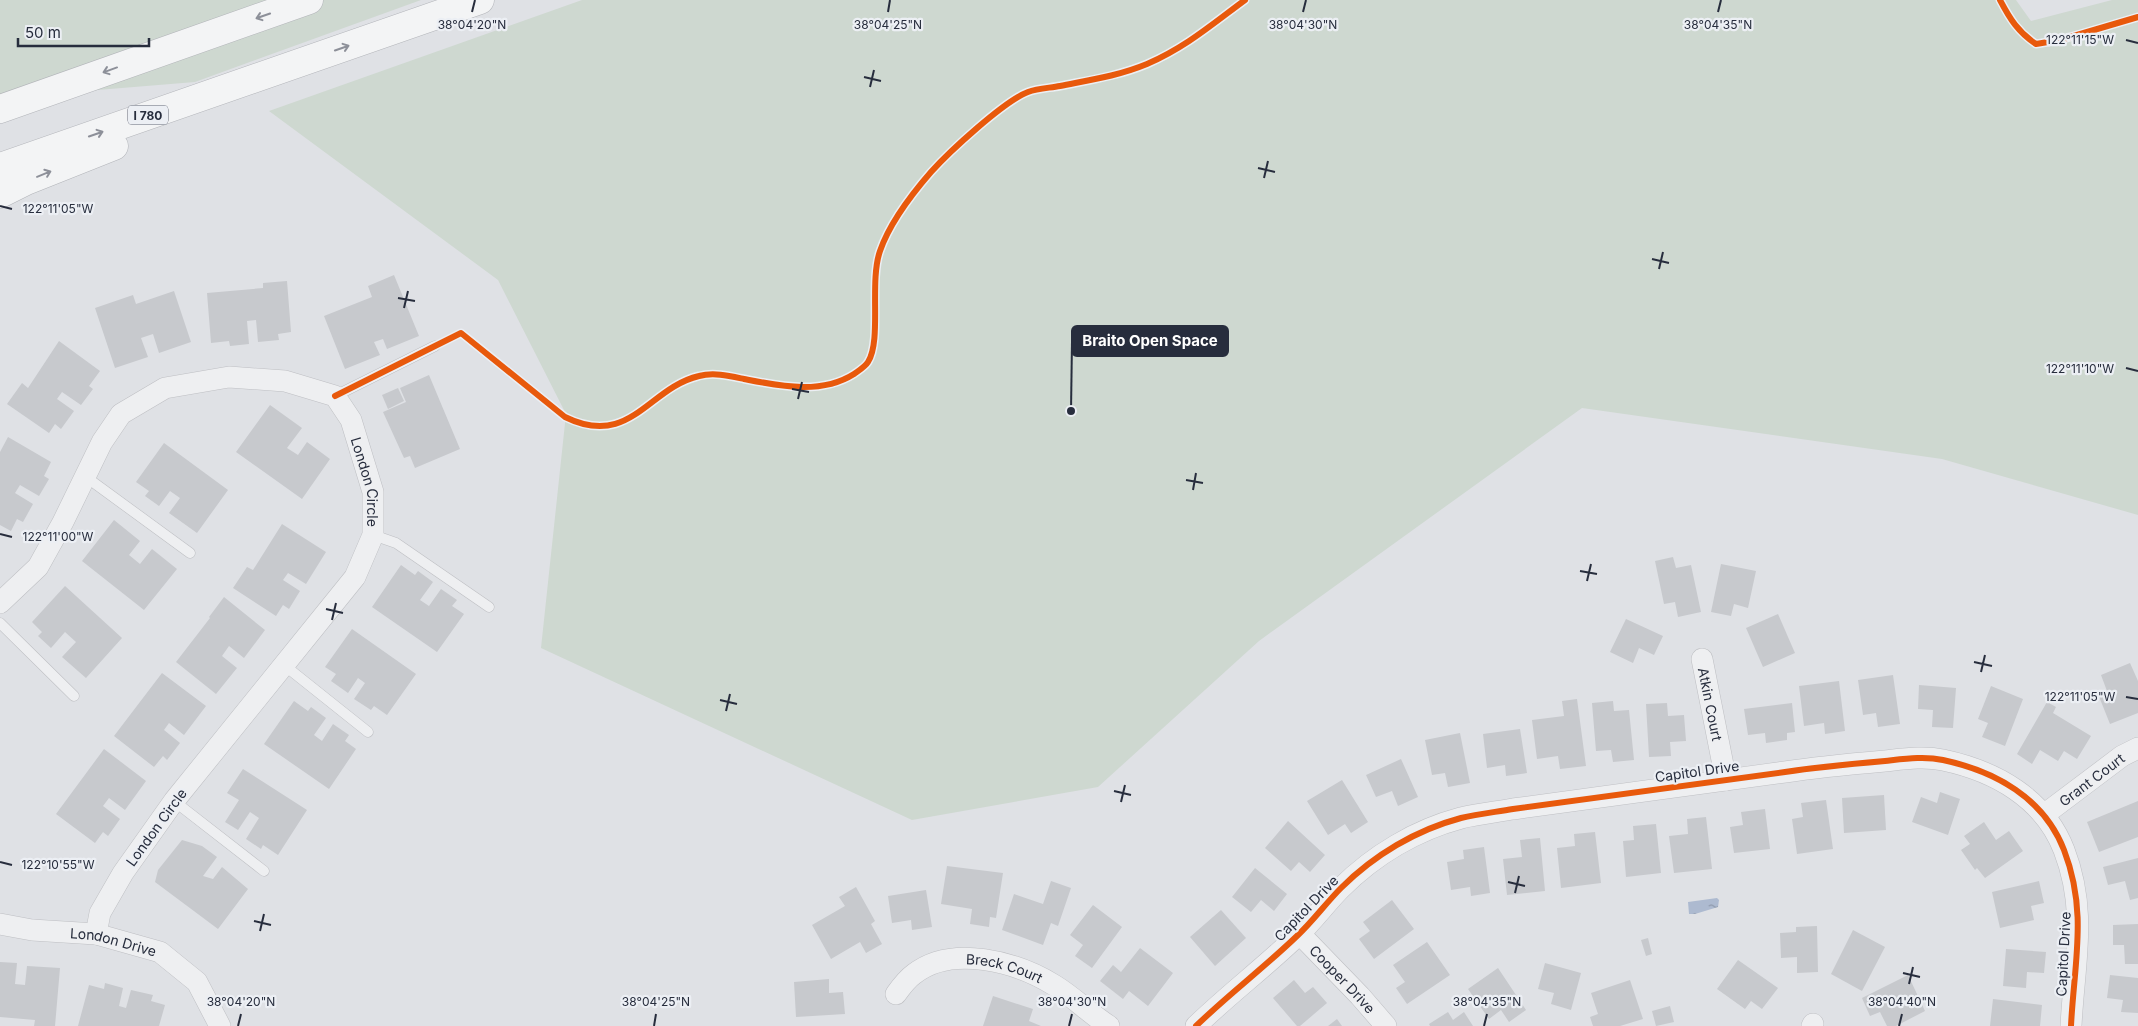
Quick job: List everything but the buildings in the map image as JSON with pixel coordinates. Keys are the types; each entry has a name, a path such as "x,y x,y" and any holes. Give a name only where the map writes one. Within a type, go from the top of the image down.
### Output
{"highway":[{"path":"6,106 309,0"},
{"name":"I 780","path":"0,166 480,0"},
{"path":"0,194 84,158 255,93 296,64"}],"street":[{"path":"0,604 38,567 63,522 102,442 121,414 165,388 229,378 285,381 335,396"},
{"name":"London Circle","path":"96,934 100,913 123,873 174,801 355,577 373,535 374,492 351,420 335,396"},
{"name":"Atkin Court","path":"1702,659 1726,780"},
{"name":"Grant Court","path":"2044,814 2122,756 2138,748"},
{"name":"Capitol Drive","path":"1196,1026 1228,995 1265,966 1300,934 1343,887 1389,849 1422,831 1462,818 1513,809 1832,765 1920,758 1943,760 2000,778 2021,792 2044,814 2064,850 2076,891 2079,925 2071,1026"},
{"name":"London Drive","path":"0,924 32,930 96,934 160,952 197,982 220,1026"},
{"name":"Cooper Drive","path":"1300,934 1386,1026"},
{"name":"Breck Court","path":"896,994 914,974 931,964 952,960 988,960 1022,968 1055,986 1109,1026"}],"lane":[{"path":"335,396 435,346"},
{"path":"86,477 190,553"},
{"path":"373,535 396,543 490,607"},
{"path":"0,623 74,696"},
{"path":"284,665 368,732"},
{"path":"174,801 264,871"}],"shaded area":[{"path":"0,0 421,0 195,82 0,98"},
{"path":"582,0 2016,0 2031,21 2112,0 2138,0 2138,515 1942,459 1582,408 1259,641 1098,787 912,820 541,648 566,414 498,280 269,111"}],"water":[{"path":"1717,898 1719,900 1718,907 1689,914 1688,902"}],"cycle path":[{"path":"335,396 461,333 565,417 587,425 606,426 623,421 681,383 710,374 800,387 828,385 841,381 865,366 872,352 875,325 875,278 884,240 895,219 909,199 950,152 1005,105 1018,97 1028,92 1104,77 1147,64 1186,43 1245,0"},
{"path":"2000,0 2015,25 2036,44 2060,40 2138,17"},
{"path":"1196,1026 1285,947 1309,924 1341,888 1367,865 1396,845 1444,823 1461,818 1513,809 1810,769 1921,758 1943,760 1962,765 1981,771 1999,780 2031,802 2055,832 2064,850 2071,873 2078,916 2071,1026"}],"place":[{"name":"Braito Open Space","path":"1071,411"}]}
